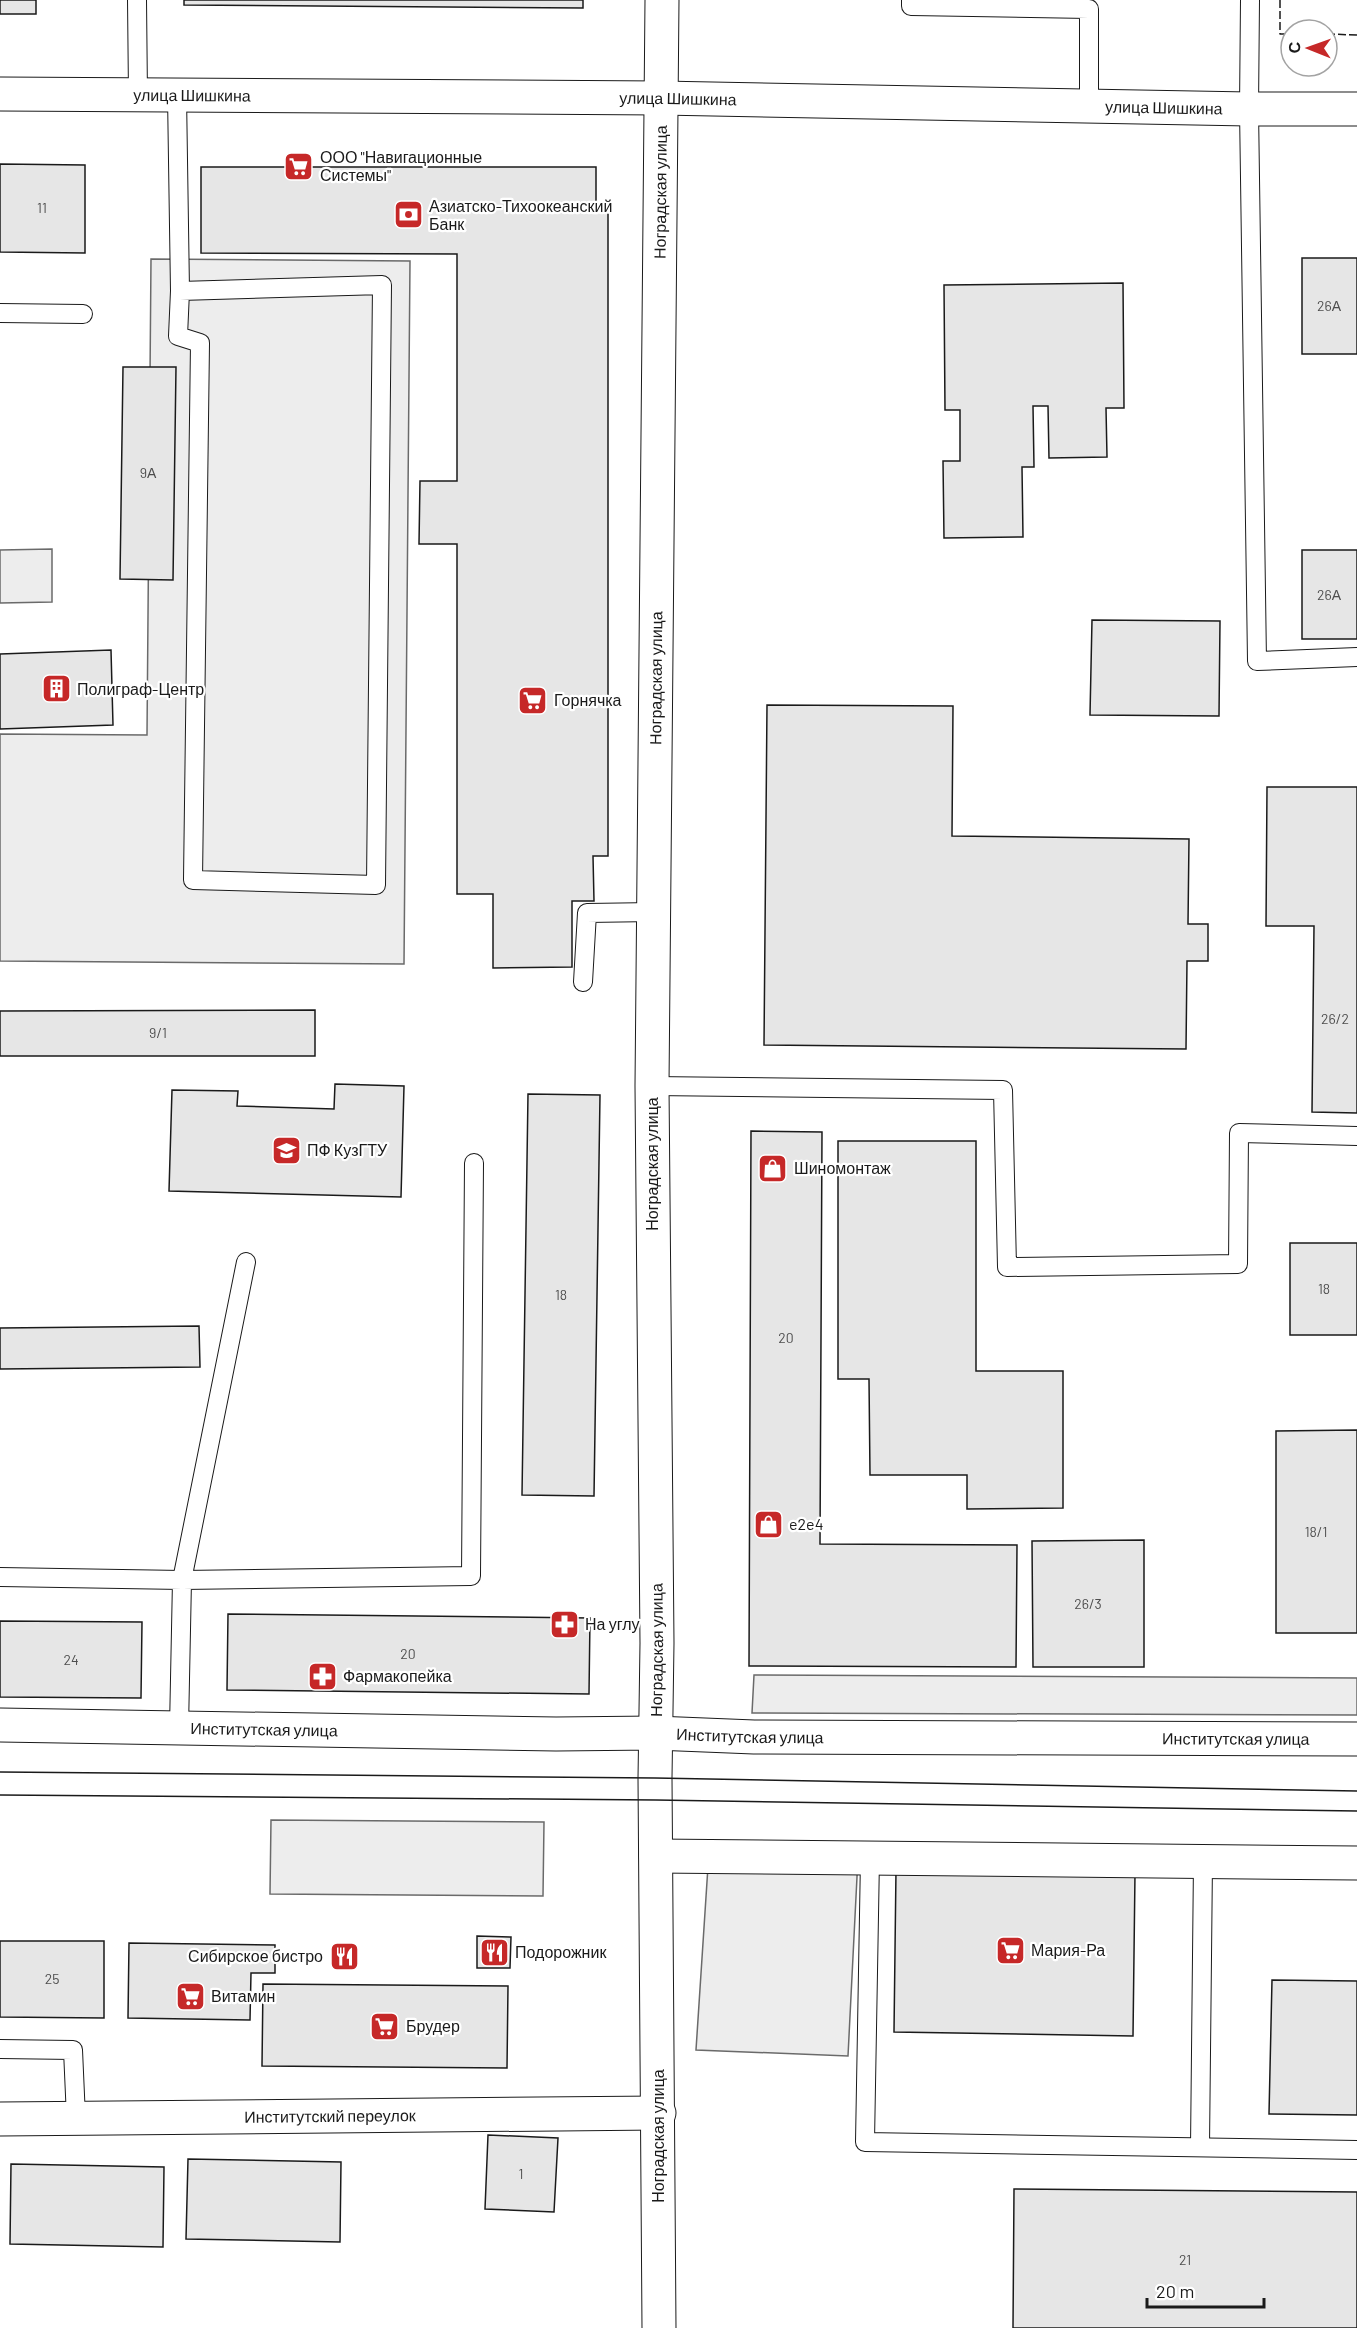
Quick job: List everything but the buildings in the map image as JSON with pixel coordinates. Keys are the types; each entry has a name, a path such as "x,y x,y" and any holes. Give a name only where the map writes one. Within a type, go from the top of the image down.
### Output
{"main road":[{"name":"Ноградская улица","path":"659,2328 657,1643 652,1086 662,0"},
{"name":"улица Шишкина","path":"0,94 661,98 1357,109"},
{"name":"Институтская улица","path":"0,1725 556,1734 656,1733 754,1737 1357,1739"},
{"path":"656,1856 1357,1863"},
{"name":"Институтский переулок","path":"0,2119 658,2113"}],"lane":[{"path":"137,0 138,95"},
{"path":"911,0 911,6 1089,4 1089,106"},
{"path":"1250,0 1249,109 1257,661 1357,657"},
{"path":"177,95 180,291 178,336 200,343 193,880 376,885 382,285 180,291"},
{"path":"0,313 83,314"},
{"path":"583,982 587,913 654,912"},
{"path":"652,1086 1003,1090 1007,1267 1238,1264 1239,1133 1357,1136"},
{"path":"0,1577 182,1580 471,1576 474,1163"},
{"path":"178,1728 182,1580 246,1262"},
{"path":"870,1858 865,2142 1357,2150"},
{"path":"1200,2147 1203,1861"},
{"path":"0,2049 73,2050 76,2118"}],"shaded area":[{"path":"151,259 410,261 404,964 0,961 0,734 147,735"},
{"path":"52,549 52,602 0,603 0,550"},
{"path":"754,1675 1357,1678 1357,1715 752,1713"},
{"path":"271,1820 544,1822 543,1896 270,1894"},
{"path":"709,1851 858,1857 848,2056 696,2050"}],"tram line":[{"path":"0,1772 655,1778 1357,1791"},
{"path":"0,1795 656,1800 1357,1811"}],"fence":[{"path":"1280,0 1280,18"},
{"path":"1339,34 1357,35"}],"place":[{"name":"ООО \"Навигационные Системы\"","path":"299,166"},
{"name":"Азиатско-Тихоокеанский Банк","path":"408,215"},
{"name":"Полиграф-Центр","path":"56,689"},
{"name":"Горнячка","path":"533,700"},
{"name":"ПФ КузГТУ","path":"286,1150"},
{"name":"Шиномонтаж","path":"773,1168"},
{"name":"e2e4","path":"768,1524"},
{"name":"На углу","path":"564,1624"},
{"name":"Фармакопейка","path":"322,1676"},
{"name":"Мария-Ра","path":"1010,1950"},
{"name":"Подорожник","path":"494,1952"},
{"name":"Сибирское бистро","path":"344,1956"},
{"name":"Витамин","path":"190,1996"},
{"name":"Брудер","path":"385,2026"}]}
